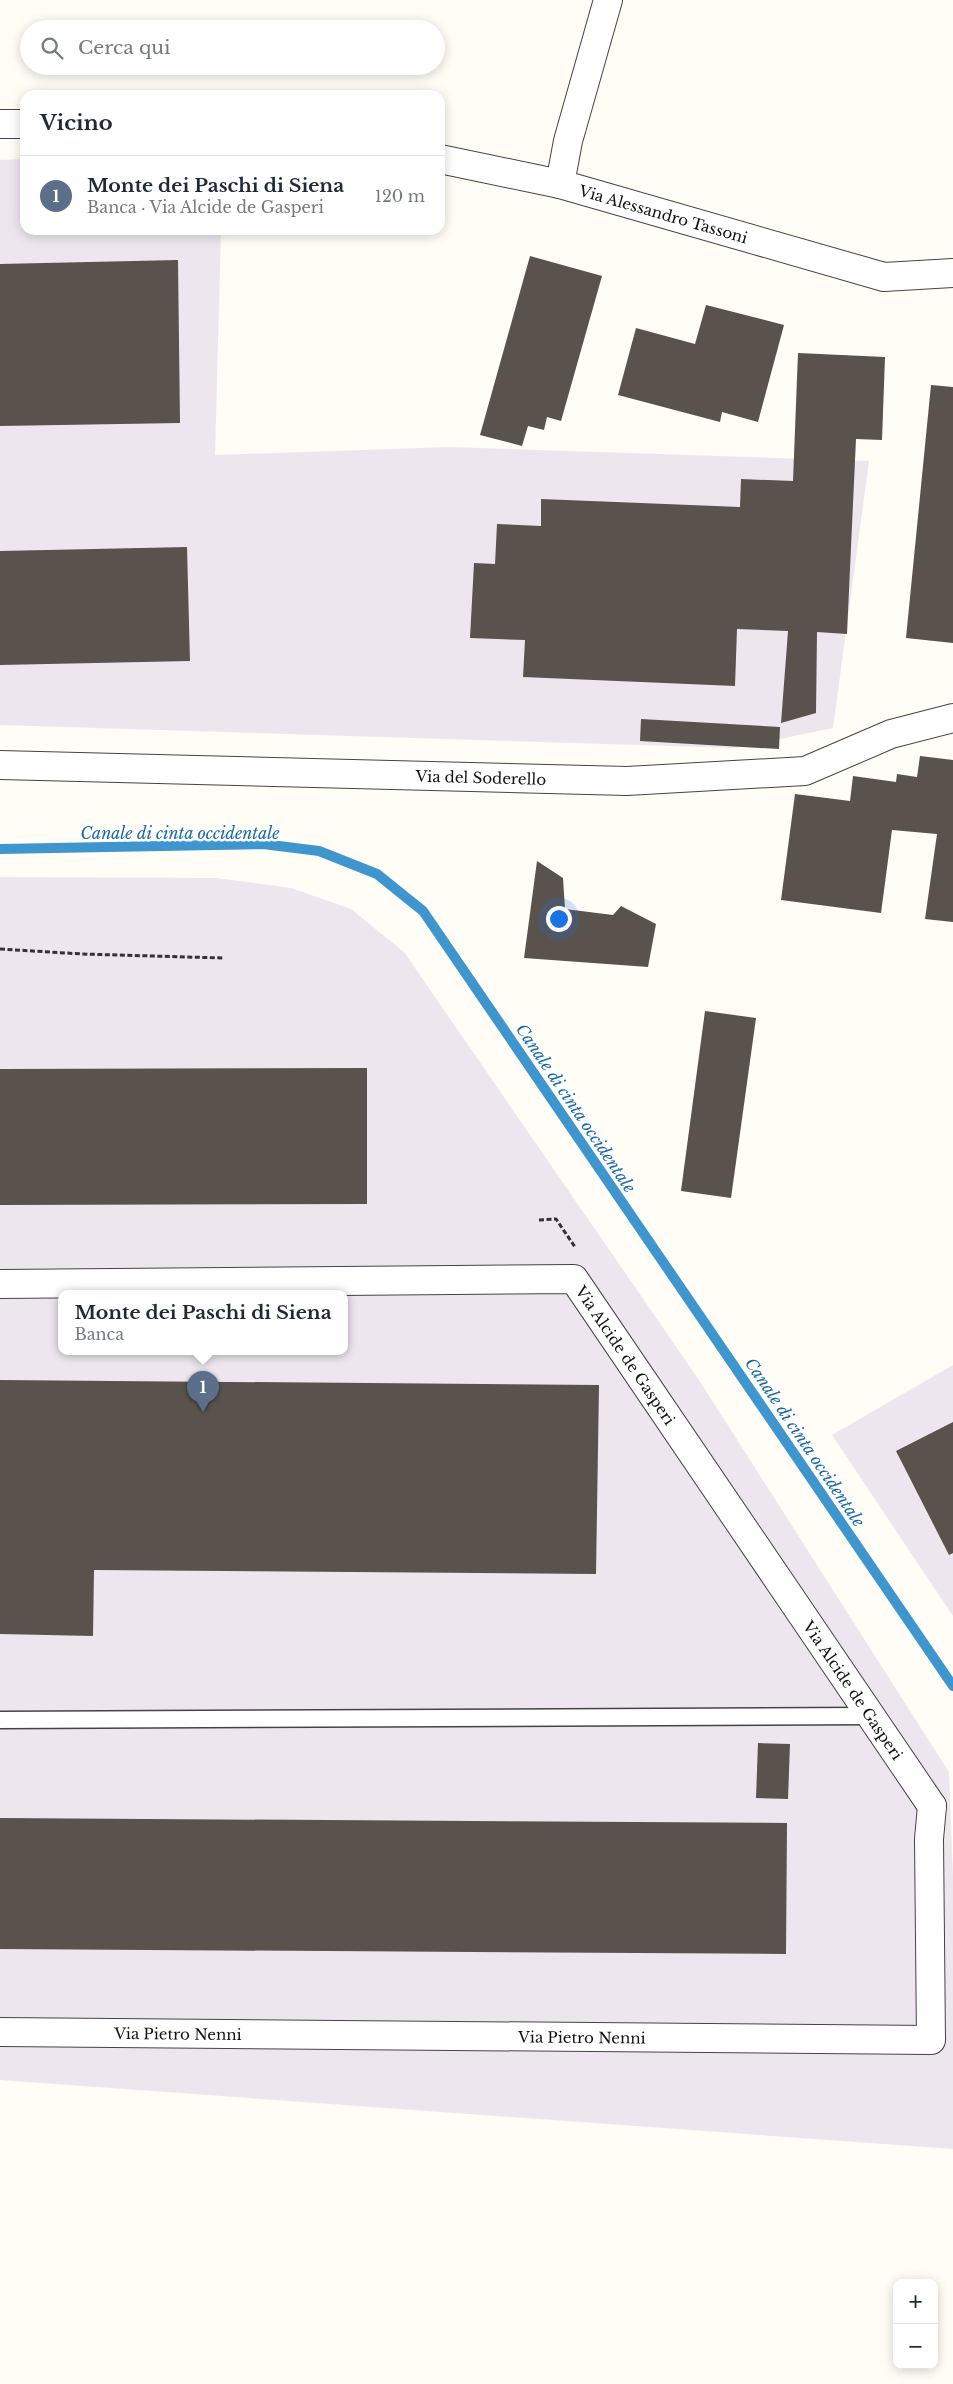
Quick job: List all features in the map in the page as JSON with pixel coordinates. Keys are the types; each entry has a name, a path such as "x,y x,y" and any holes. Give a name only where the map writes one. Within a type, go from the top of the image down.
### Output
{"street":[{"name":"Via Alessandro Tassoni","path":"608,0 568,141 560,184 884,277 953,273"},
{"path":"0,124 20,124"},
{"path":"445,159 560,184"},
{"name":"Via del Soderello","path":"0,765 627,781 805,771 891,734 953,718"},
{"name":"Via Alcide de Gasperi","path":"0,1284 574,1279 870,1716 943,1805"},
{"name":"Via Pietro Nenni","path":"0,2032 931,2040 929,1839 943,1805"}],"lane":[{"path":"0,1720 870,1716"}],"path":[{"path":"0,948 82,954 223,958"}],"shaded area":[{"path":"20,159 20,235 221,235 215,455 449,447 869,461 833,728 736,748 0,725 0,160"},
{"path":"0,877 216,878 291,888 351,909 404,952 699,1380 949,1772 953,1877 953,2149 0,2080"},
{"path":"953,1365 953,1616 832,1435"}],"building":[{"path":"530,256 602,276 561,421 547,417 544,430 528,426 522,446 480,435"},
{"path":"178,260 180,423 0,426 0,264"},
{"path":"706,305 784,325 758,422 722,412 720,422 618,395 636,328 695,344"},
{"path":"798,353 885,357 882,440 856,439 847,634 817,632 816,713 781,723 788,631 737,629 735,686 523,677 525,640 470,638 474,563 495,564 497,524 541,526 541,499 740,507 741,479 793,481"},
{"path":"931,385 953,387 953,643 906,638"},
{"path":"187,547 190,661 0,665 0,551"},
{"path":"641,719 780,727 779,749 640,741"},
{"path":"920,756 953,760 953,922 925,919 937,834 892,830 881,913 781,900 795,794 850,801 853,776 896,782 897,774 917,777"},
{"path":"537,861 563,878 565,909 613,915 621,906 656,924 648,967 524,958"},
{"path":"705,1011 756,1018 731,1198 681,1191"},
{"path":"367,1068 367,1204 0,1205 0,1069"},
{"path":"0,1380 599,1385 596,1574 94,1570 93,1636 0,1634"},
{"path":"953,1422 953,1553 949,1555 896,1451"},
{"path":"758,1743 790,1744 788,1799 756,1798"},
{"path":"0,1818 787,1823 786,1954 0,1949"}],"waterway":[{"name":"Canale di cinta occidentale","path":"0,849 263,844 319,851 377,874 423,911 953,1686"}],"place":[{"name":"Monte dei Paschi di Siena","path":"203,1412"}]}
